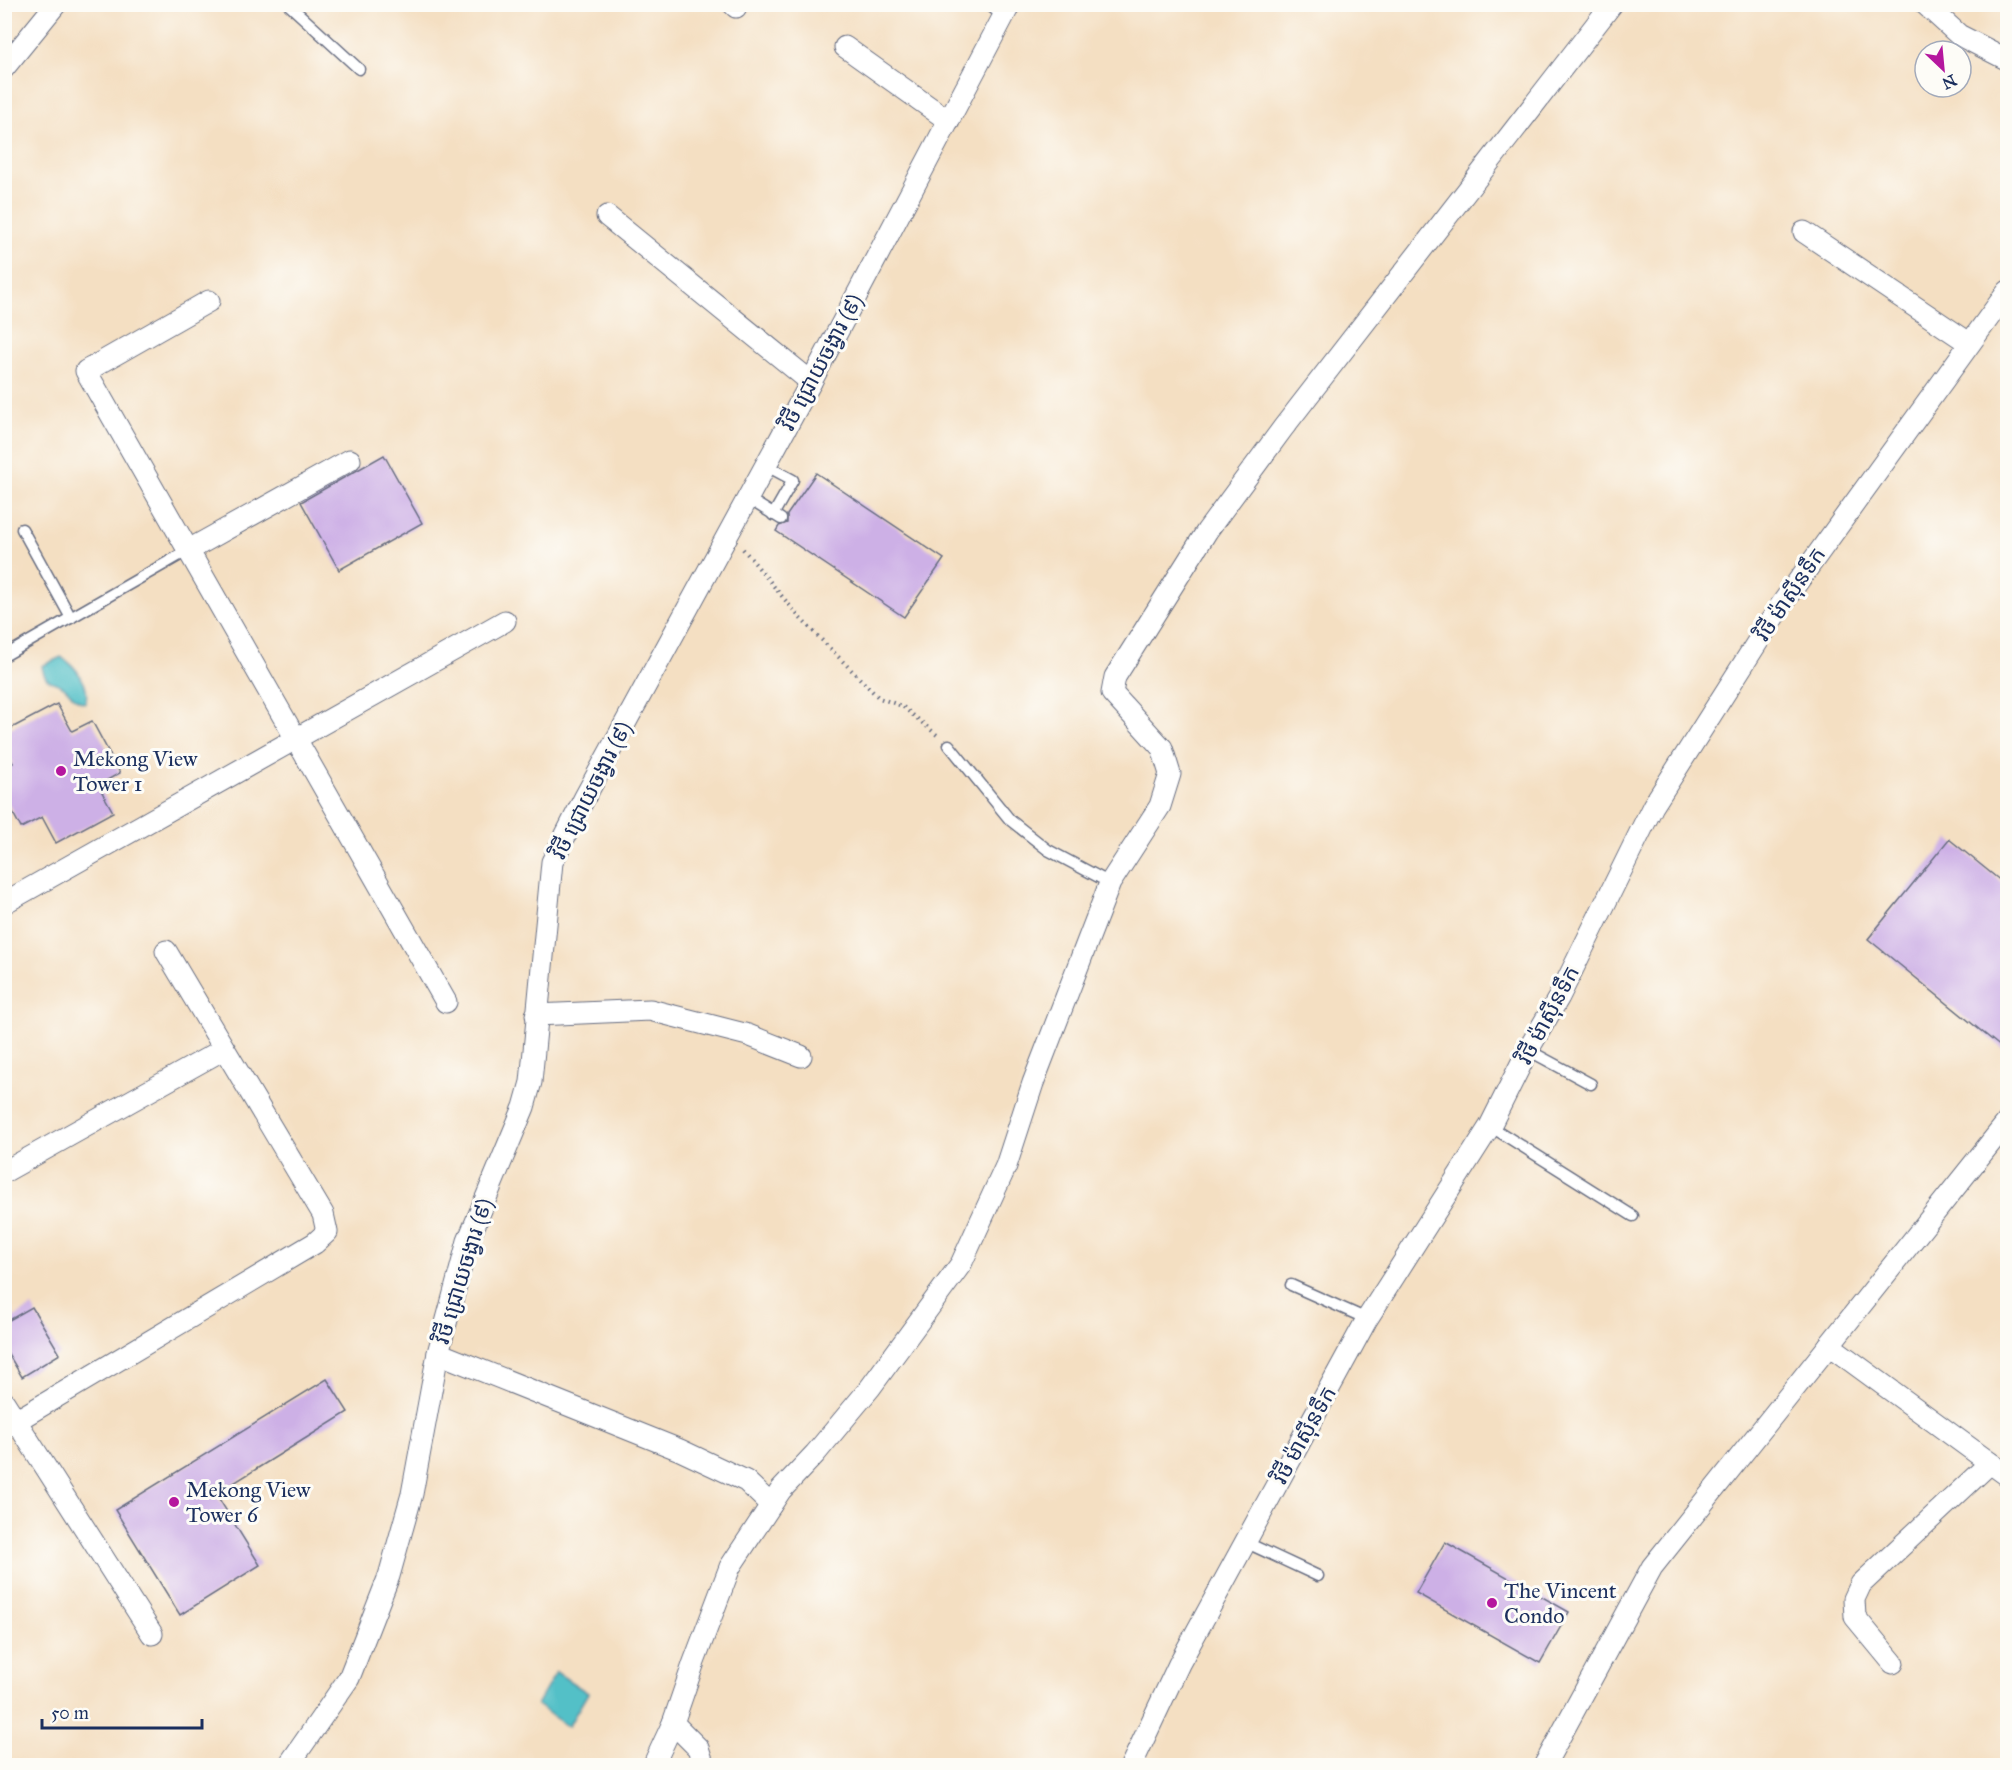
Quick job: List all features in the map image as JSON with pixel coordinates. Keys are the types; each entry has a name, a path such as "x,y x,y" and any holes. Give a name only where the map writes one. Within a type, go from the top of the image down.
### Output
{"street":[{"path":"7,60 56,4"},
{"path":"653,1766 673,1723 730,1567 771,1505 870,1388 962,1264 1006,1166 1033,1083 1110,883 1160,807 1170,774 1162,748 1112,693 1115,677 1207,531 1276,438 1612,4"},
{"path":"1925,4 1959,35 2007,60"},
{"name":"វិថី ជ្រោយចង្វារ (៩)","path":"288,1766 349,1678 389,1576 412,1494 438,1353 468,1241 526,1100 531,1082 552,862 949,121 1001,9"},
{"path":"845,47 949,121"},
{"path":"607,216 811,382"},
{"path":"1804,232 1969,343"},
{"name":"វិថី ម៉ាស៊ីនទឹក","path":"1131,1766 1179,1664 1367,1319 1490,1126 1528,1050 1559,997 1653,806 1780,604 2007,291"},
{"path":"209,301 86,371 446,1002"},
{"path":"187,551 350,460"},
{"path":"4,903 504,621"},
{"path":"11,1425 315,1243 327,1232 323,1214 166,951"},
{"path":"536,1015 650,1010 748,1035 801,1056"},
{"path":"4,1172 224,1049"},
{"path":"1544,1766 1652,1567 2007,1121"},
{"path":"1829,1345 2007,1476"},
{"path":"438,1353 680,1450 746,1482 771,1505"},
{"path":"4,1402 11,1425 152,1634"},
{"path":"1893,1663 1855,1617 1854,1599 1861,1584 1990,1463"},
{"path":"673,1723 698,1748 704,1766"}],"lane":[{"path":"288,4 359,69"},
{"path":"747,498 777,517 793,480 765,465"},
{"path":"22,529 71,618"},
{"path":"4,656 187,551"},
{"path":"949,745 1010,820 1048,850 1110,883"},
{"path":"1528,1050 1592,1084"},
{"path":"1490,1126 1633,1216"},
{"path":"1291,1285 1367,1319"},
{"path":"1245,1542 1318,1576"}],"path":[{"path":"728,532 800,618 879,698 902,706 949,745"}],"water":[{"path":"61,657 72,665 81,677 87,696 85,703 76,699 61,685 45,677 42,666"},
{"path":"556,1672 588,1693 568,1727 537,1705"}],"building":[{"path":"384,455 422,523 339,570 301,502"},
{"path":"816,473 944,559 904,617 776,531 779,526 787,523 787,515"},
{"name":"Mekong View Tower 1","path":"57,704 72,731 92,721 120,773 98,785 113,812 56,843 42,817 21,828 4,796 4,768 13,763 4,747 4,732"},
{"path":"1949,839 2007,886 2007,1052 1868,939"},
{"path":"32,1307 60,1354 22,1377 4,1347 4,1323"},
{"name":"Mekong View Tower 6","path":"327,1379 348,1412 216,1494 260,1565 180,1615 115,1510"},
{"name":"The Vincent Condo","path":"1445,1542 1569,1612 1540,1663 1416,1593"}],"place":[{"name":"Mekong View Tower 1","path":"61,771"},
{"name":"Mekong View Tower 6","path":"174,1502"},
{"name":"The Vincent Condo","path":"1492,1603"}]}
